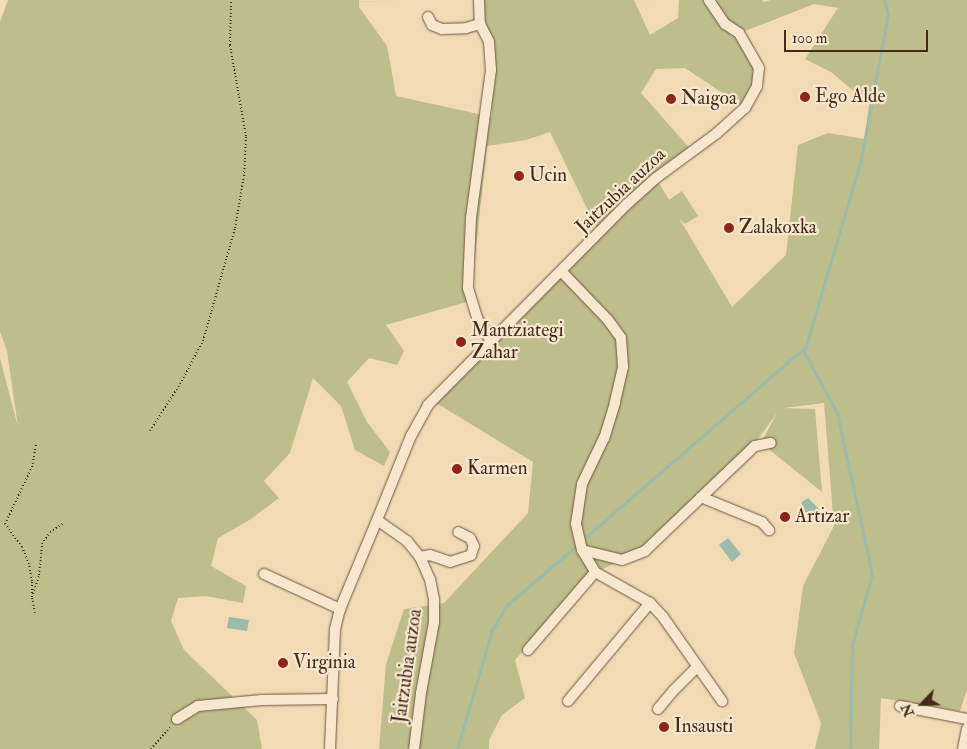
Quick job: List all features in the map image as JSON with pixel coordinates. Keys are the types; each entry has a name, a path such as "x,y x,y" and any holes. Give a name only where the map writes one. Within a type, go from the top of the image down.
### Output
{"street":[{"path":"479,0 480,24 489,42 492,70 471,218 468,288 478,318 490,341"},
{"name":"Jaitzubia auzoa","path":"330,749 335,629 340,609 411,436 428,405 490,341 656,178 717,133 745,108 757,86 759,68 750,50 739,33 725,24 710,0"},
{"path":"428,17 432,25 442,29 466,28 480,24"},
{"path":"562,272 608,320 621,338 623,367 615,403 604,438 582,484 576,524 582,550 596,572 650,603 663,617 722,701"},
{"path":"582,550 622,560 645,551 755,446 771,443"},
{"path":"701,497 762,522 769,530"},
{"name":"Jaitzubia auzoa","path":"377,520 407,541 420,557 430,579 434,598 434,622 421,693 414,749"},
{"path":"420,557 430,554 450,562 470,555 474,546 470,538 458,532"},
{"path":"528,650 596,572"},
{"path":"264,574 340,609"},
{"path":"568,701 650,603"},
{"path":"658,709 672,691 697,667"},
{"path":"177,718 198,706 262,700 333,699"},
{"path":"900,706 967,719"},
{"path":"963,749 967,728"}],"path":[{"path":"150,431 180,384 203,341 235,228 244,176 246,136 230,45 231,0"},
{"path":"35,613 29,564 22,547 5,524 32,467 36,444"},
{"path":"32,597 39,574 42,544 50,532 64,523"},
{"path":"150,749 177,718"}],"green space":[{"path":"8,0 359,0 359,7 387,46 396,96 492,117 491,70 479,0 634,0 650,35 678,18 679,0 762,0 764,2 771,0 967,0 967,689 960,711 881,698 879,749 815,749 821,723 794,653 803,586 834,526 824,403 784,408 815,409 822,492 761,443 777,413 755,443 645,551 595,572 515,660 525,698 502,715 489,740 489,749 379,749 386,664 404,609 444,603 528,513 533,462 433,401 599,233 550,132 526,140 487,146 470,301 386,325 404,351 397,365 369,358 347,382 367,422 390,452 384,466 355,450 341,406 313,378 290,453 264,481 279,498 251,519 218,538 211,566 246,586 243,603 206,596 178,598 171,621 184,650 257,720 262,749 0,749 0,358 18,427 7,351 0,332 0,22","holes":["814,4 838,8 805,59 831,72 869,104 865,139 828,133 798,145 786,255 732,307 679,218 685,224 698,216 682,191 669,200 656,178 692,151 641,93 656,69 685,68 745,108 759,68 740,33"]}],"shaded area":[{"path":"808,498 826,516 816,524 802,508 802,502"},
{"path":"728,538 741,554 732,562 719,545"},
{"path":"229,617 249,620 247,631 227,628"}],"waterway":[{"path":"850,749 852,645 872,574 837,413 804,352 861,159 888,14 884,0"},
{"path":"587,536 805,347"},
{"path":"457,749 492,630 507,605 574,548"}],"place":[{"name":"Ego Alde","path":"805,97"},
{"name":"Naigoa","path":"671,99"},
{"name":"Ucin","path":"519,176"},
{"name":"Zalakoxka","path":"729,228"},
{"name":"Mantziategi Zahar","path":"461,342"},
{"name":"Karmen","path":"457,469"},
{"name":"Artizar","path":"785,517"},
{"name":"Virginia","path":"283,663"},
{"name":"Insausti","path":"664,727"}]}
